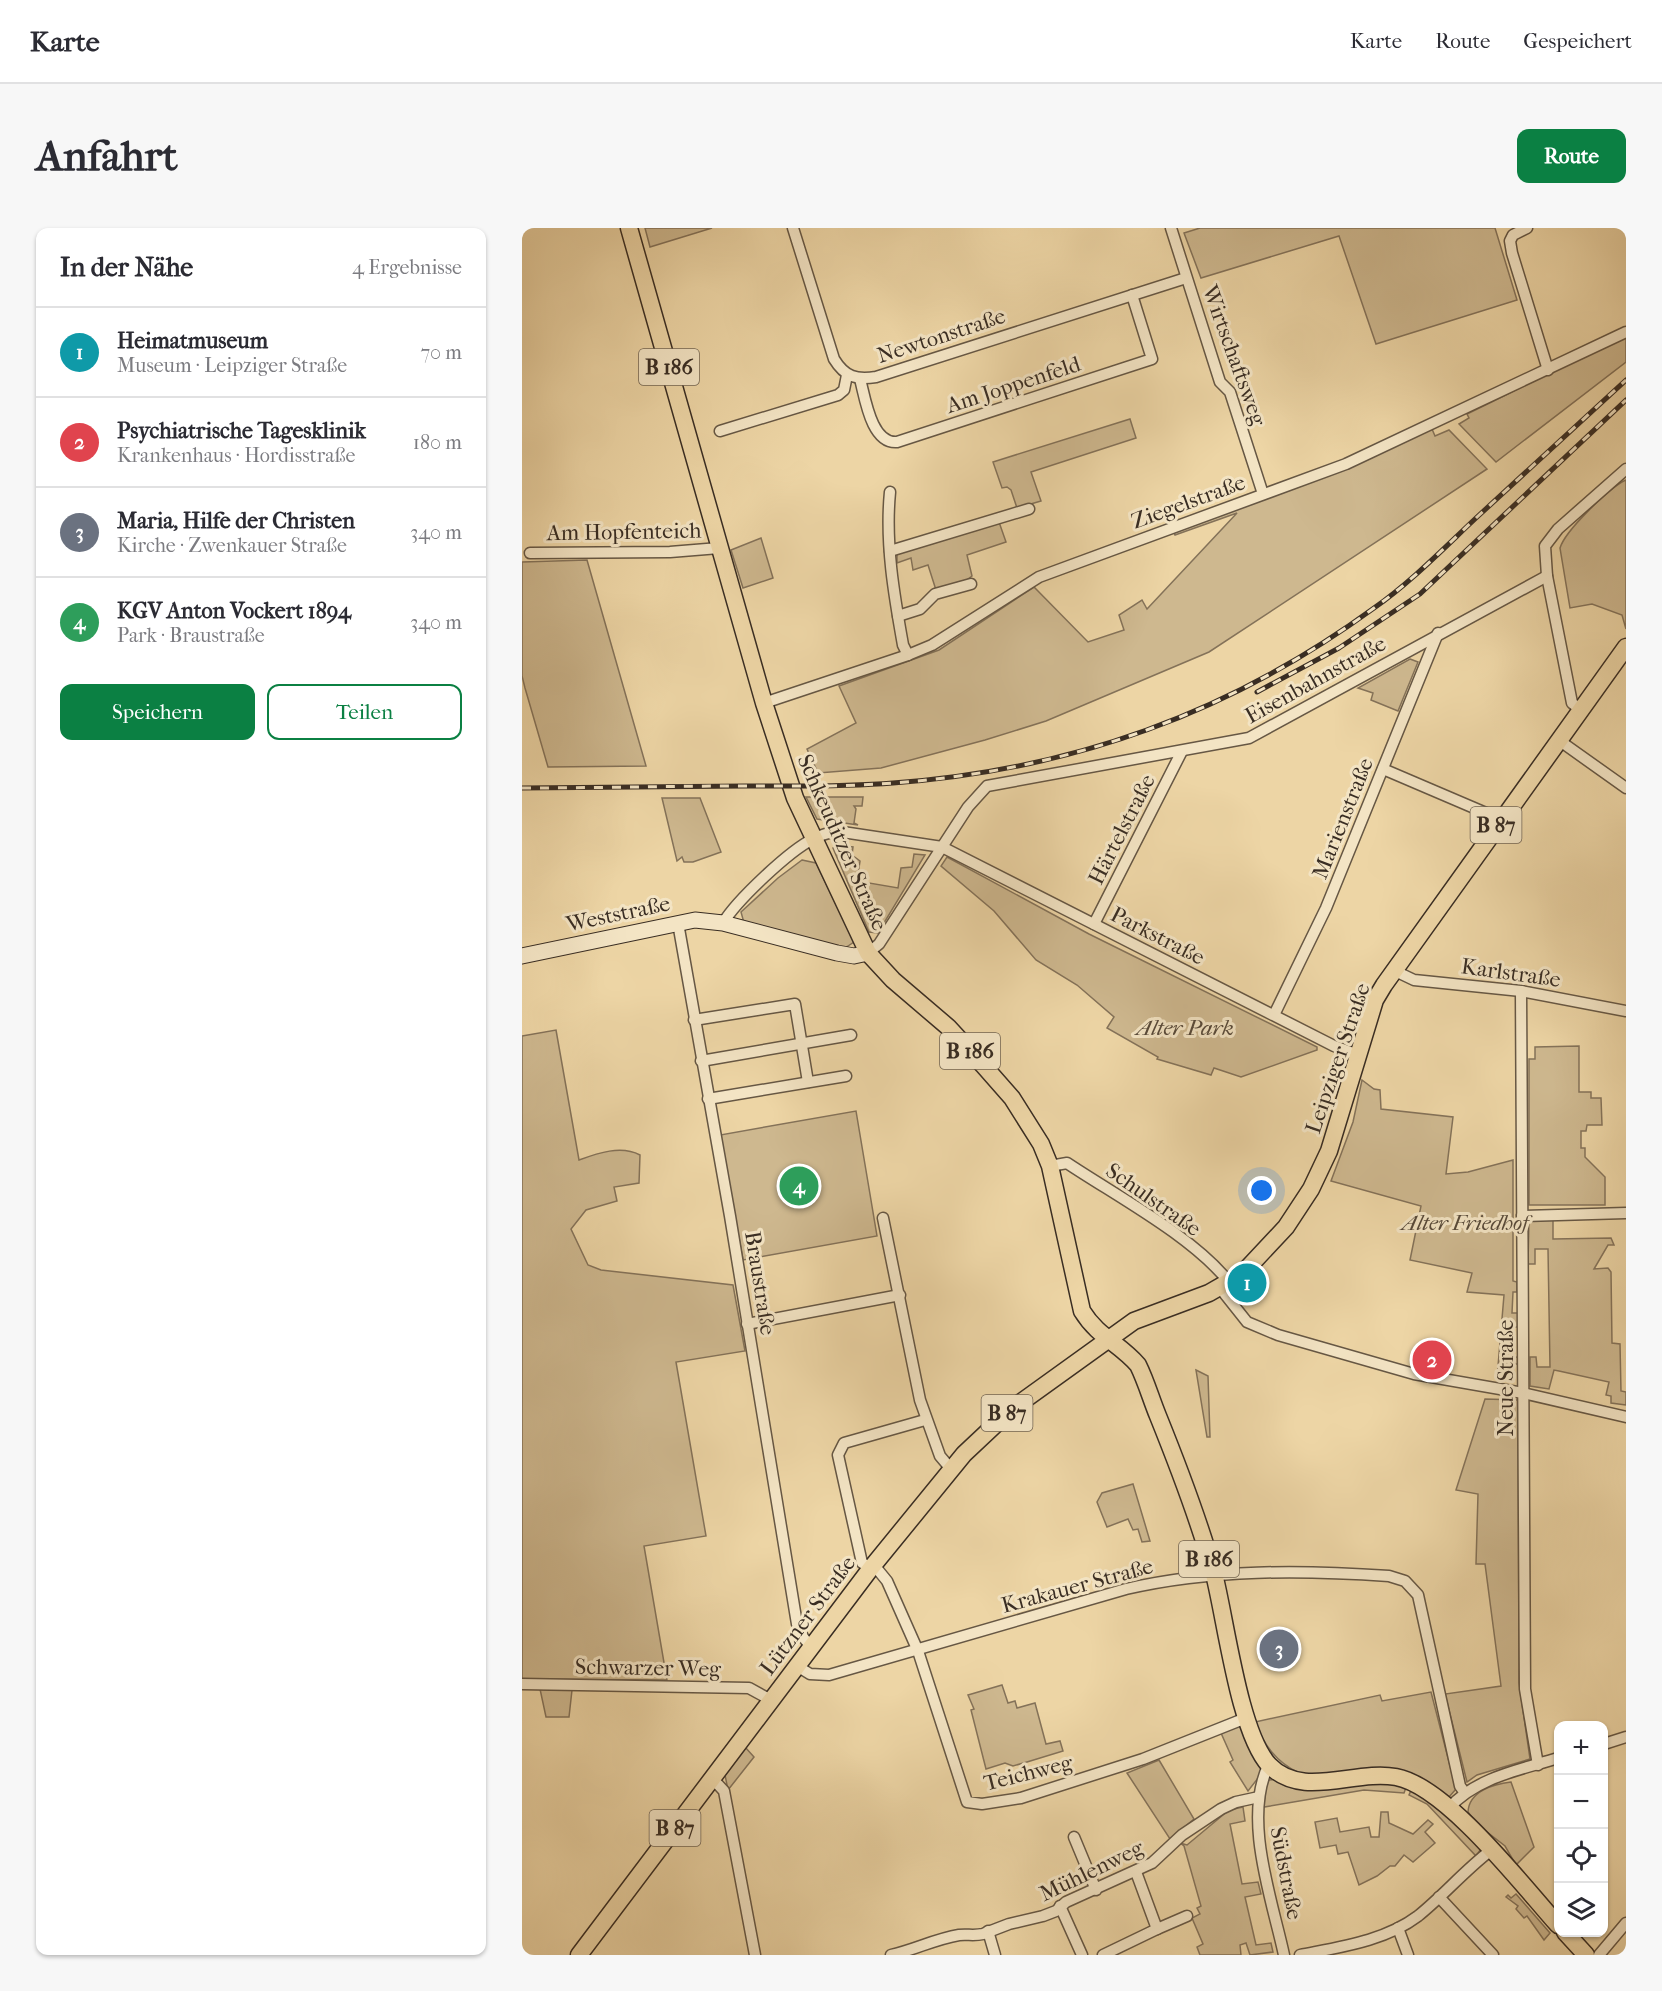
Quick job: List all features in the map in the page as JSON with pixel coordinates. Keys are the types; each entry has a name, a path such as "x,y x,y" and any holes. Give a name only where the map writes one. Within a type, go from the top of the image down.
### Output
{"main road":[{"name":"Schkeuditzer Straße","path":"629,228 782,765 868,953 893,980 948,1027 983,1065 1012,1098 1041,1144 1050,1166 1082,1311 1092,1328 1108,1339"},
{"name":"Leipziger Straße","path":"1108,1339 1134,1322 1225,1285 1247,1270 1286,1227 1311,1189 1329,1151 1375,1000 1393,970 1500,819 1560,741 1626,647"},
{"name":"Weststraße","path":"522,956 695,920 723,923 837,953 854,956 868,953"},
{"name":"Lützner Straße","path":"579,1955 871,1568 951,1469 1013,1408 1108,1339"},
{"name":"B 186","path":"1108,1339 1130,1356 1144,1378 1189,1490 1214,1574 1251,1736 1269,1764 1284,1776 1298,1781 1394,1777 1412,1781 1449,1808 1554,1921"},
{"path":"1570,1937 1586,1955"}],"street":[{"path":"720,431 838,395 844,390 847,375 840,368 829,348 793,228"},
{"name":"Wirtschaftsweg","path":"1171,228 1220,382 1230,392 1263,494"},
{"path":"1527,228 1513,235 1510,241 1548,370"},
{"name":"Newtonstraße","path":"847,375 860,379 876,377 1186,278"},
{"name":"Am Joppenfeld","path":"860,379 874,426 884,438 897,442 1152,359 1132,295"},
{"name":"Ziegelstraße","path":"764,703 932,645 1039,577 1352,461 1626,332"},
{"path":"1581,710 1572,703 1544,554 1549,538 1626,469"},
{"path":"890,492 887,521 890,551 903,645 908,655"},
{"path":"890,551 1029,509"},
{"name":"Am Hopfenteich","path":"530,553 670,552 719,548"},
{"name":"Eisenbahnstraße","path":"868,953 879,944 968,807 987,786 1249,738 1438,633 1547,576"},
{"path":"898,616 921,609 935,594 971,584"},
{"name":"Marienstraße","path":"1274,1015 1326,908 1438,633"},
{"path":"1560,741 1626,788"},
{"name":"Härtelstraße","path":"1094,924 1182,751"},
{"path":"1383,769 1500,819"},
{"name":"Parkstraße","path":"815,837 836,831 942,847 1358,1056"},
{"path":"723,923 738,904 772,872 815,837"},
{"name":"Braustraße","path":"678,922 797,1624 803,1637 812,1647"},
{"name":"Karlstraße","path":"1393,970 1414,980 1521,991 1626,1011"},
{"name":"Neue Straße","path":"1521,991 1525,1689 1538,1765"},
{"path":"694,1020 795,1004 808,1082"},
{"path":"701,1060 851,1035"},
{"path":"708,1099 846,1076"},
{"name":"Schulstraße","path":"1050,1166 1067,1163 1174,1233 1221,1272 1225,1285 1247,1322 1278,1335 1436,1379 1523,1393 1626,1418"},
{"path":"1522,1216 1626,1213"},
{"path":"883,1218 926,1420 940,1456 951,1469"},
{"path":"747,1324 900,1295"},
{"name":"Teichweg","path":"926,1420 844,1443 839,1448 838,1455 862,1563 878,1570 887,1581 918,1651 963,1797 967,1802 972,1804 1021,1798 1117,1769 1246,1718"},
{"name":"Krakauer Straße","path":"796,1666 810,1674 829,1675 1126,1589 1176,1578 1214,1574 1359,1575 1399,1578 1412,1586 1418,1595 1460,1786 1465,1792"},
{"name":"Schwarzer Weg","path":"522,1684 749,1688 771,1701"},
{"path":"1608,1743 1626,1737"},
{"path":"1449,1808 1465,1792 1486,1781 1554,1759"},
{"name":"Südstraße","path":"1269,1764 1263,1777 1257,1819 1284,1955"},
{"path":"712,1778 724,1791 755,1955"},
{"name":"Mühlenweg","path":"891,1955 912,1952 921,1944 963,1934 973,1936 1043,1916 1152,1863 1182,1835 1221,1809 1236,1802 1259,1797"},
{"path":"1074,1837 1096,1890"},
{"path":"1300,1955 1372,1939 1398,1928 1416,1917 1490,1851"},
{"path":"1136,1872 1157,1929"},
{"path":"1438,1897 1493,1955"},
{"path":"1060,1906 1082,1955"},
{"path":"1103,1955 1187,1916"},
{"path":"1599,1955 1626,1923"},
{"path":"1398,1928 1408,1955"},
{"path":"988,1931 995,1955"}],"green space":[{"path":"645,228 712,228 650,247"},
{"path":"1200,228 1495,228 1517,300 1376,344 1339,236 1201,278 1184,233"},
{"path":"1626,336 1626,362 1496,462 1459,424 1469,418 1467,414"},
{"path":"1130,419 1136,438 1031,472 1041,501 1017,508 1011,490 1007,487 1002,488 993,462"},
{"path":"1432,429 1435,436 1449,430 1487,469 1209,652 1046,721 985,740 881,768 818,773 807,749 856,723 839,686 939,650 1034,587 1088,642 1124,630 1119,615 1142,600 1147,609 1237,513 1175,535 1174,533"},
{"path":"1626,480 1626,629 1622,615 1592,604 1570,608 1560,548 1570,531 1588,511"},
{"path":"999,522 1006,542 967,555 972,576 964,582 936,590 928,565 913,570 911,558 897,563 897,554"},
{"path":"761,538 773,578 743,588 731,550"},
{"path":"587,560 646,766 548,767 525,688 522,676 522,562"},
{"path":"1410,659 1418,662 1398,711 1371,700 1373,693 1358,688"},
{"path":"806,797 863,797 862,806 854,806 856,809 854,823 858,825 817,819"},
{"path":"662,798 700,798 721,852 693,862 684,862 682,857 677,861"},
{"path":"853,847 852,855 860,861 857,881 898,888 901,868 912,867 914,854 925,855 878,933 869,932 833,848"},
{"name":"Alter Park","path":"947,857 1089,934 1317,1047 1317,1050 1241,1077 1214,1068 1211,1075 1157,1059 1158,1057 1107,1028 1114,1017 1077,985 1036,960 994,911 941,866"},
{"path":"802,860 816,863 854,942 845,948 744,923 741,912 778,878"},
{"path":"556,1030 579,1160 617,1150 640,1155 639,1183 614,1187 617,1201 586,1210 571,1229 588,1265 601,1270 733,1285 745,1351 676,1362 706,1536 644,1546 667,1680 522,1679 522,1036"},
{"path":"1579,1046 1579,1092 1591,1092 1591,1098 1601,1098 1602,1125 1587,1125 1586,1131 1581,1131 1581,1148 1585,1148 1585,1157 1605,1177 1605,1205 1529,1205 1529,1059 1535,1059 1535,1047"},
{"name":"Alter Friedhof","path":"1362,1080 1374,1089 1380,1090 1381,1109 1453,1117 1446,1174 1468,1172 1513,1160 1513,1281 1517,1282 1517,1292 1513,1292 1512,1313 1518,1313 1518,1327 1512,1327 1512,1357 1518,1357 1518,1364 1507,1364 1507,1379 1497,1378 1504,1295 1467,1292 1472,1273 1410,1260 1421,1206 1331,1181 1353,1122"},
{"path":"856,1111 877,1236 743,1260 720,1135"},
{"path":"1529,1220 1553,1220 1553,1239 1611,1238 1614,1245 1608,1245 1594,1269 1608,1268 1611,1272 1612,1343 1620,1344 1621,1391 1626,1392 1626,1405 1611,1403 1611,1396 1606,1395 1609,1382 1554,1370 1549,1389 1530,1386 1530,1357 1536,1357 1537,1367 1550,1367 1548,1249 1535,1249 1535,1264 1528,1264"},
{"path":"1196,1370 1208,1376 1210,1437 1207,1437"},
{"path":"1485,1399 1518,1400 1519,1683 1530,1759 1477,1775 1467,1782 1445,1694 1501,1686 1485,1564 1476,1564 1478,1494 1456,1490"},
{"path":"1133,1484 1150,1541 1142,1542 1138,1529 1133,1530 1128,1519 1107,1527 1097,1502 1102,1493"},
{"path":"1002,1685 1008,1703 1015,1701 1017,1708 1035,1703 1046,1744 1060,1741 1063,1751 1013,1766 1005,1763 986,1769 971,1710 974,1709 968,1695"},
{"path":"540,1689 572,1690 569,1717 546,1717"},
{"path":"1431,1692 1456,1789 1449,1797 1438,1789 1299,1773 1277,1758 1262,1738 1255,1722 1380,1695 1382,1701"},
{"path":"1246,1718 1269,1764 1248,1791 1230,1762 1233,1760 1221,1733"},
{"path":"745,1747 754,1757 728,1790 725,1775"},
{"path":"1159,1760 1194,1819 1170,1839 1127,1773"},
{"path":"1269,1780 1407,1785 1404,1793 1364,1790 1264,1807 1265,1788"},
{"path":"1511,1782 1534,1847 1516,1865 1505,1846 1478,1825 1468,1812 1473,1799 1483,1790"},
{"path":"1412,1788 1426,1795 1481,1849 1476,1856 1427,1804 1409,1795"},
{"path":"1243,1807 1245,1821 1230,1824 1242,1884 1258,1882 1261,1894 1245,1897 1256,1945 1271,1943 1273,1952 1250,1955 1246,1943 1240,1945 1241,1955 1200,1955 1197,1947 1203,1944 1192,1918 1200,1914 1197,1908 1201,1906 1184,1846 1180,1843 1187,1845 1229,1810"},
{"path":"1381,1812 1388,1812 1389,1823 1413,1834 1428,1820 1433,1824 1425,1832 1435,1843 1413,1862 1404,1855 1395,1866 1390,1866 1359,1885 1348,1852 1338,1854 1336,1845 1320,1848 1315,1822 1337,1818 1340,1832 1369,1827 1371,1837 1379,1837"},
{"path":"1516,1894 1550,1933 1544,1940 1527,1916 1524,1918 1516,1909 1518,1906 1506,1897 1508,1895 1511,1898"}],"railway":[{"path":"522,788 819,786 893,783 959,776 1023,765 1086,750 1147,730 1206,706 1263,678 1319,645 1374,608 1426,565 1626,380"},
{"path":"1257,692 1339,648 1420,594 1626,400"}],"place":[{"name":"KGV Anton Vockert 1894","path":"799,1186"},
{"name":"Heimatmuseum","path":"1247,1283"},
{"name":"Psychiatrische Tagesklinik","path":"1432,1360"},
{"name":"Maria, Hilfe der Christen","path":"1279,1649"}]}
